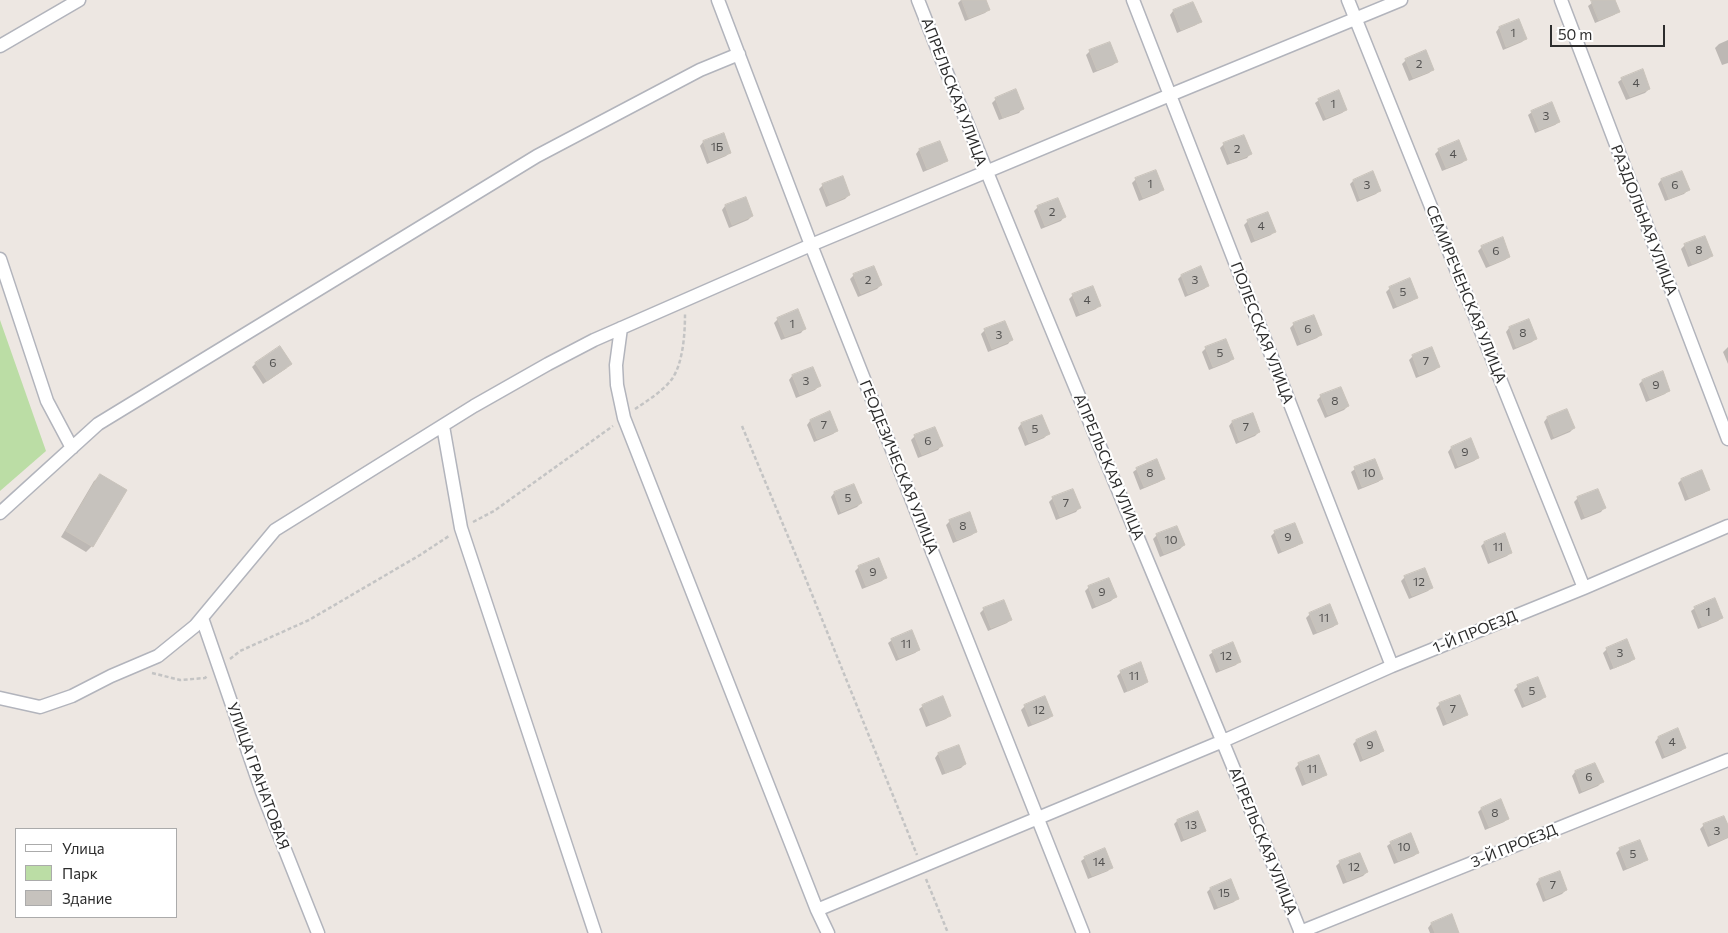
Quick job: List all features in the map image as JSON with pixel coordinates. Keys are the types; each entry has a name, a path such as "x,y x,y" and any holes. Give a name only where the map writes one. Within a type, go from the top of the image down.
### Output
{"street":[{"path":"0,46 79,0"},
{"name":"ГЕОДЕЗИЧЕСКАЯ УЛИЦА","path":"718,0 811,245 1083,933"},
{"name":"АПРЕЛЬСКАЯ УЛИЦА","path":"918,0 986,172 1301,933"},
{"name":"ПОЛЕССКАЯ УЛИЦА","path":"1133,0 1392,666"},
{"name":"СЕМИРЕЧЕНСКАЯ УЛИЦА","path":"1348,0 1584,588"},
{"path":"0,698 40,706 72,696 158,656 195,626 274,530 443,426 548,364 594,340 811,245 1401,0"},
{"name":"РАЗДОЛЬНАЯ УЛИЦА","path":"1561,0 1728,439"},
{"path":"0,513 98,424 537,156 700,70 738,54"},
{"path":"0,259 47,400 72,448"},
{"path":"621,328 616,365 617,385 624,418 828,933"},
{"path":"443,426 461,528 595,933"},
{"name":"1-Й ПРОЕЗД","path":"818,910 1223,741 1392,666 1584,588 1728,526"},
{"name":"УЛИЦА ГРАНАТОВАЯ","path":"202,618 218,668 279,836 318,933"},
{"name":"3-Й ПРОЕЗД","path":"1301,933 1728,760"}],"path":[{"path":"131,668 180,680 205,678 240,651 309,620 420,555 461,528 494,511 595,440 656,394 672,379 680,360 684,341 685,300"},
{"path":"742,426 805,577 948,933"}],"green space":[{"path":"0,320 46,451 0,491"}],"building":[{"path":"962,0 986,0 990,10 969,18"},
{"path":"1591,0 1615,0 1620,12 1599,20"},
{"path":"1193,2 1202,22 1181,30 1173,10"},
{"path":"1519,19 1527,39 1506,47 1499,27"},
{"path":"1110,42 1118,62 1097,70 1089,50"},
{"path":"1426,50 1434,70 1413,78 1405,59"},
{"path":"1643,69 1650,89 1630,97 1621,78"},
{"path":"1016,89 1024,109 1003,118 995,98"},
{"path":"1339,90 1347,110 1326,118 1318,99"},
{"path":"1552,102 1560,122 1539,130 1531,111"},
{"path":"724,133 731,153 710,161 703,141"},
{"path":"1244,135 1252,154 1231,163 1223,143"},
{"path":"1459,140 1467,160 1446,168 1438,149"},
{"path":"940,141 948,161 927,169 919,149"},
{"path":"1156,170 1164,190 1143,198 1135,178"},
{"path":"1373,171 1381,191 1360,199 1353,180"},
{"path":"1682,171 1690,190 1669,199 1661,179"},
{"path":"843,176 850,195 830,204 822,184"},
{"path":"746,197 753,216 732,225 725,205"},
{"path":"1058,198 1066,217 1045,226 1037,206"},
{"path":"1268,212 1276,232 1255,240 1247,220"},
{"path":"1705,236 1713,256 1692,264 1684,244"},
{"path":"1503,237 1510,257 1490,265 1481,246"},
{"path":"874,266 882,285 861,294 853,274"},
{"path":"1201,266 1209,286 1188,294 1181,275"},
{"path":"1410,278 1418,298 1397,306 1389,287"},
{"path":"1093,286 1101,306 1080,314 1072,294"},
{"path":"798,309 806,329 785,337 777,318"},
{"path":"1314,315 1322,335 1301,343 1293,323"},
{"path":"1529,319 1537,339 1516,347 1509,327"},
{"path":"1005,321 1013,340 992,349 984,329"},
{"path":"1226,339 1234,359 1213,367 1205,347"},
{"path":"280,346 292,364 267,381 255,363"},
{"path":"1432,347 1440,367 1419,375 1412,355"},
{"path":"813,367 821,386 800,395 792,375"},
{"path":"1663,371 1670,391 1650,399 1642,380"},
{"path":"1341,387 1349,406 1328,415 1320,395"},
{"path":"1567,409 1575,428 1554,437 1547,417"},
{"path":"830,411 838,431 817,439 810,420"},
{"path":"1253,413 1260,432 1239,441 1232,421"},
{"path":"1042,415 1050,434 1029,443 1021,423"},
{"path":"935,427 943,446 922,455 914,435"},
{"path":"1471,438 1479,458 1458,466 1451,447"},
{"path":"1157,459 1165,479 1144,487 1136,468"},
{"path":"1375,459 1383,479 1362,487 1354,467"},
{"path":"1702,470 1710,490 1689,498 1681,479"},
{"path":"100,474 127,490 93,547 66,531"},
{"path":"854,484 862,503 841,512 834,492"},
{"path":"1073,489 1081,508 1060,517 1052,497"},
{"path":"1598,489 1606,508 1585,517 1577,497"},
{"path":"970,512 977,532 957,540 949,520"},
{"path":"1295,523 1303,543 1282,551 1274,531"},
{"path":"1177,526 1185,545 1164,554 1156,534"},
{"path":"1505,533 1512,553 1491,561 1484,542"},
{"path":"879,558 887,578 866,586 858,566"},
{"path":"1425,568 1433,588 1412,596 1404,576"},
{"path":"1109,578 1117,597 1096,606 1088,586"},
{"path":"1715,598 1723,618 1702,626 1694,607"},
{"path":"1004,600 1012,620 991,628 983,608"},
{"path":"1330,604 1338,624 1317,632 1309,613"},
{"path":"912,630 920,650 899,658 891,639"},
{"path":"1627,639 1635,659 1614,668 1606,648"},
{"path":"1233,642 1241,662 1220,670 1212,651"},
{"path":"1141,662 1148,682 1128,691 1120,671"},
{"path":"1538,677 1546,697 1525,705 1517,685"},
{"path":"1460,695 1468,715 1447,723 1439,703"},
{"path":"943,696 951,716 930,724 922,705"},
{"path":"1045,696 1053,716 1032,724 1024,705"},
{"path":"1678,728 1686,748 1665,756 1658,737"},
{"path":"1376,731 1384,751 1363,759 1356,740"},
{"path":"959,745 966,764 946,773 938,753"},
{"path":"1319,755 1327,775 1306,783 1298,763"},
{"path":"1595,763 1604,782 1582,791 1575,771"},
{"path":"1501,799 1509,819 1489,827 1481,808"},
{"path":"1198,811 1206,831 1184,839 1177,820"},
{"path":"1724,816 1728,825 1728,837 1711,844 1703,824"},
{"path":"1411,833 1419,853 1398,861 1390,842"},
{"path":"1640,840 1648,860 1627,868 1619,848"},
{"path":"1105,848 1113,868 1092,876 1084,857"},
{"path":"1360,853 1368,872 1347,881 1339,861"},
{"path":"1560,871 1567,890 1546,899 1539,879"},
{"path":"1231,879 1239,899 1218,907 1210,888"},
{"path":"1452,914 1459,933 1435,933 1431,923"}]}
